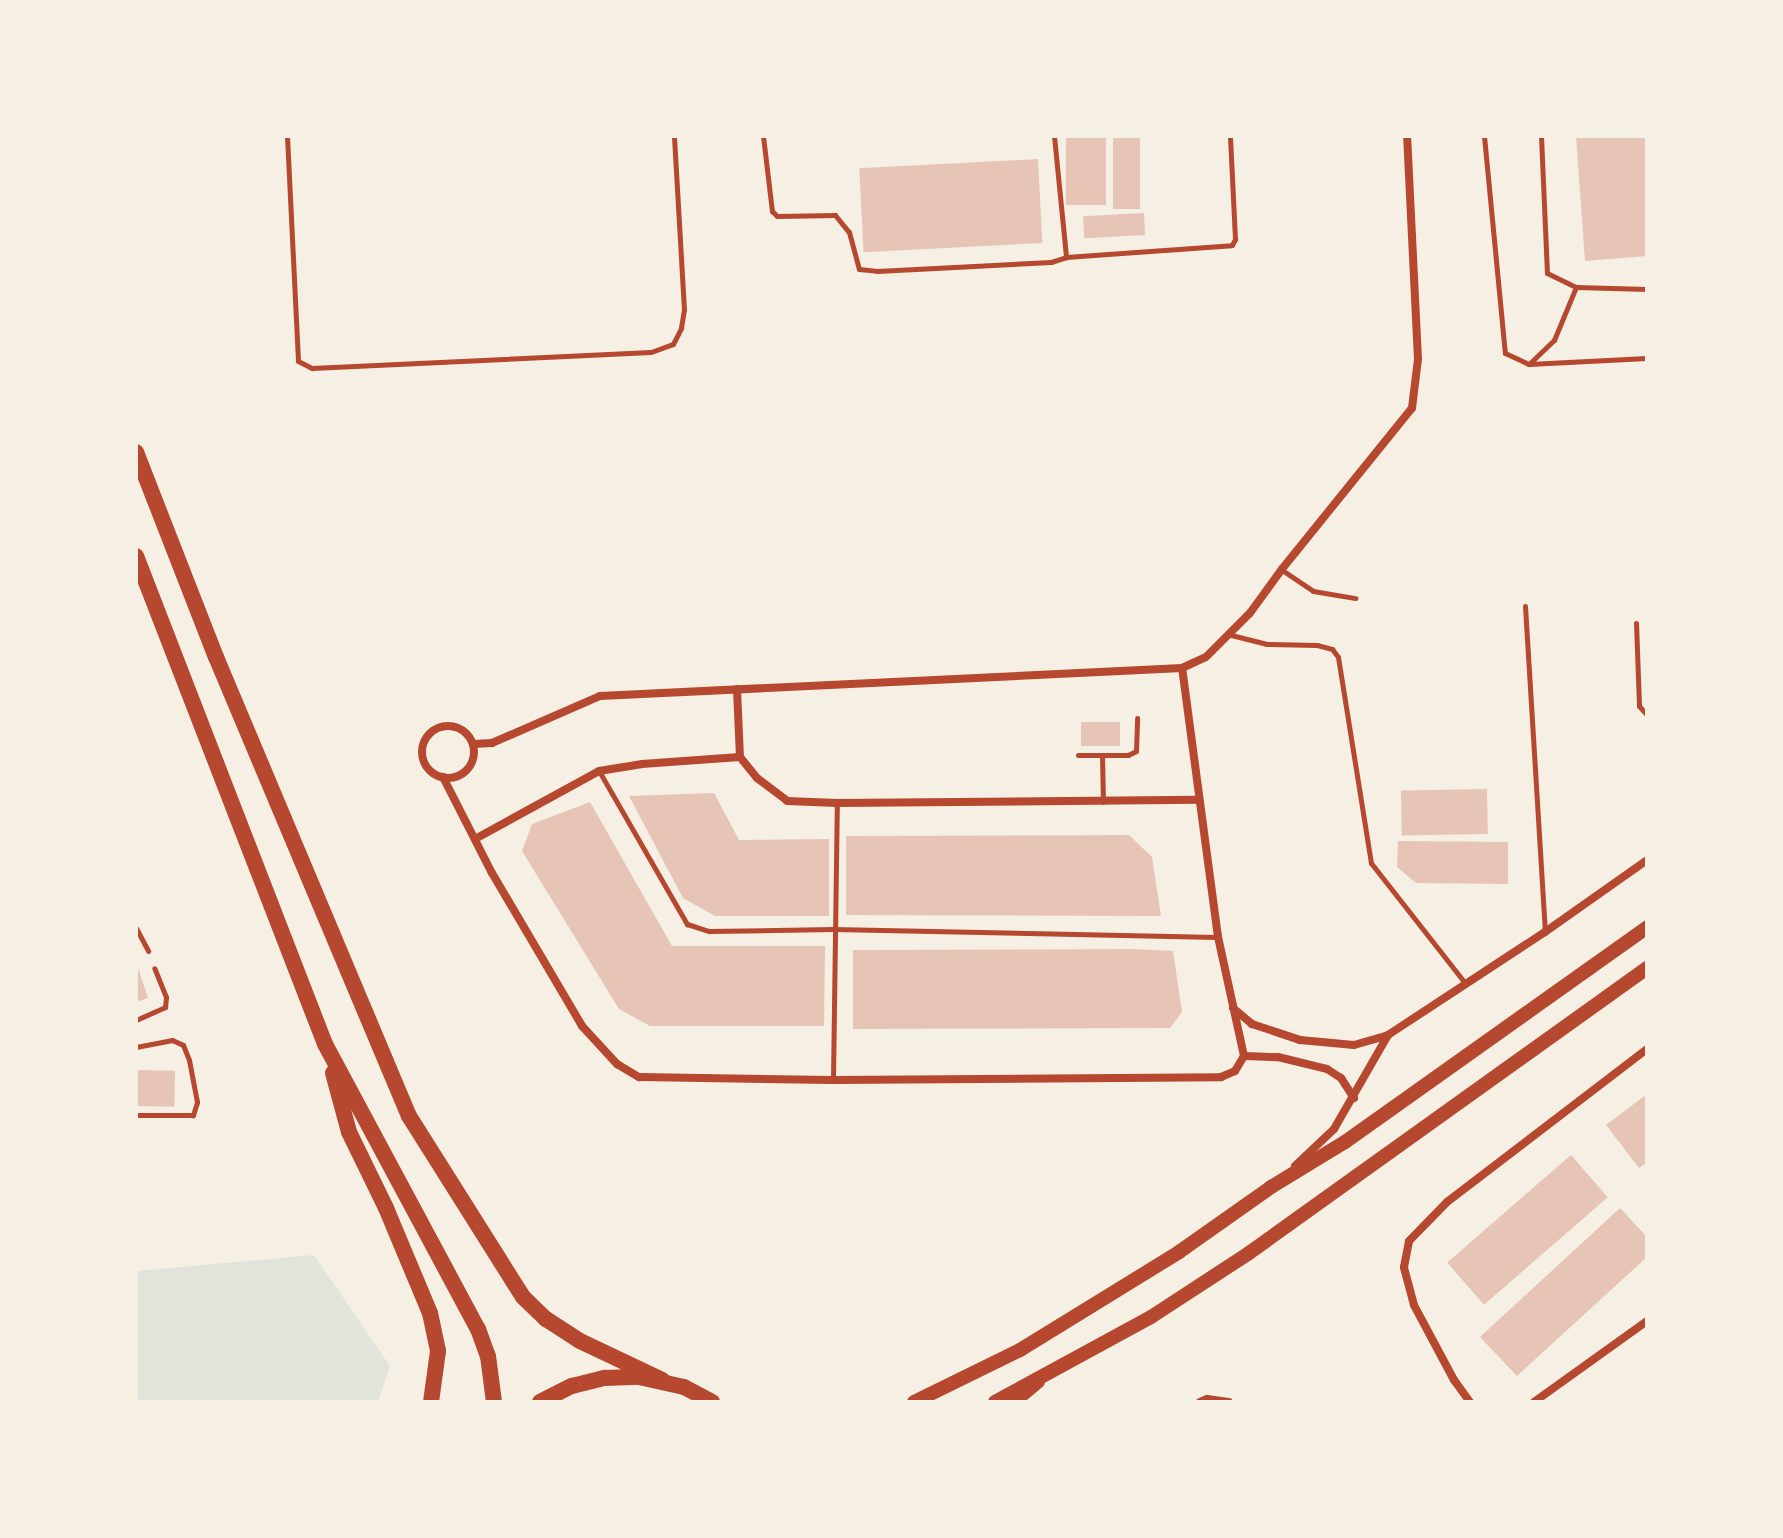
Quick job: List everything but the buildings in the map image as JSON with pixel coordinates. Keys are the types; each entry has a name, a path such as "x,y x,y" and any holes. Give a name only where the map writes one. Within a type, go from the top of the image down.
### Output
{"main road":[{"path":"136,452 216,657 409,1116 523,1297 546,1319 580,1341 662,1380 708,1400 722,1402"},
{"path":"136,556 325,1044 349,1132 392,1220 430,1313 438,1351 431,1402"},
{"path":"914,1402 1020,1350 1179,1252 1271,1187 1345,1142 1647,927"},
{"path":"995,1402 1151,1317 1249,1253 1647,968"},
{"path":"325,1044 478,1329 488,1356 494,1402"},
{"path":"540,1402 572,1386 605,1378 662,1380"},
{"path":"1012,1402 1037,1381"}],"street":[{"path":"473,744 492,743 600,696 1182,668 1206,657 1231,635 1412,408 1418,359 1407,136"},
{"path":"443,777 582,1026 617,1064 639,1077 1199,1079 1235,1071 1244,1056 1218,937 1182,668"},
{"path":"737,689 740,757 757,778 787,801 1198,800"},
{"path":"439,727 463,730 473,744 472,762 460,775 443,777 435,774 424,762 422,754 426,738 439,727"},
{"path":"475,839 599,771 642,764 740,757"},
{"path":"1232,1008 1252,1024 1300,1040 1354,1045 1388,1035 1545,932 1647,860"},
{"path":"1271,1187 1334,1129 1388,1035"},
{"path":"1470,1402 1454,1380 1414,1305 1404,1267 1409,1241 1447,1202 1647,1049"},
{"path":"1244,1056 1278,1057 1327,1069 1341,1078 1354,1098"},
{"path":"1534,1402 1647,1321"},
{"path":"1200,1402 1207,1399 1229,1402"}],"lane":[{"path":"287,136 298,361 312,368 651,352 673,344 681,328 684,310 674,136"},
{"path":"763,136 772,211 777,216 835,215 844,220 859,269 877,271 1051,262 1066,257 1232,245 1235,239 1230,136"},
{"path":"1054,136 1066,257"},
{"path":"1484,136 1502,342 1508,357 1529,364 1647,358"},
{"path":"1541,136 1544,264 1552,277 1576,287 1647,289"},
{"path":"1529,364 1554,340 1576,287"},
{"path":"1282,569 1313,591 1355,598"},
{"path":"1525,606 1540,891 1545,932"},
{"path":"1636,623 1639,706 1647,715"},
{"path":"1231,635 1266,644 1317,645 1332,649 1338,657 1371,863 1466,984"},
{"path":"1078,755 1128,755 1136,751 1137,718"},
{"path":"1102,755 1103,802"},
{"path":"599,771 687,924 709,931 833,929 1218,937"},
{"path":"833,1080 837,803"},
{"path":"136,928 139,928 148,951"},
{"path":"136,1020 165,1007 166,997 154,968"},
{"path":"136,1047 172,1040 183,1045 197,1102 193,1115 136,1115"}],"shaded area":[{"path":"314,1255 390,1366 378,1402 141,1402 136,1397 138,1271"}]}
